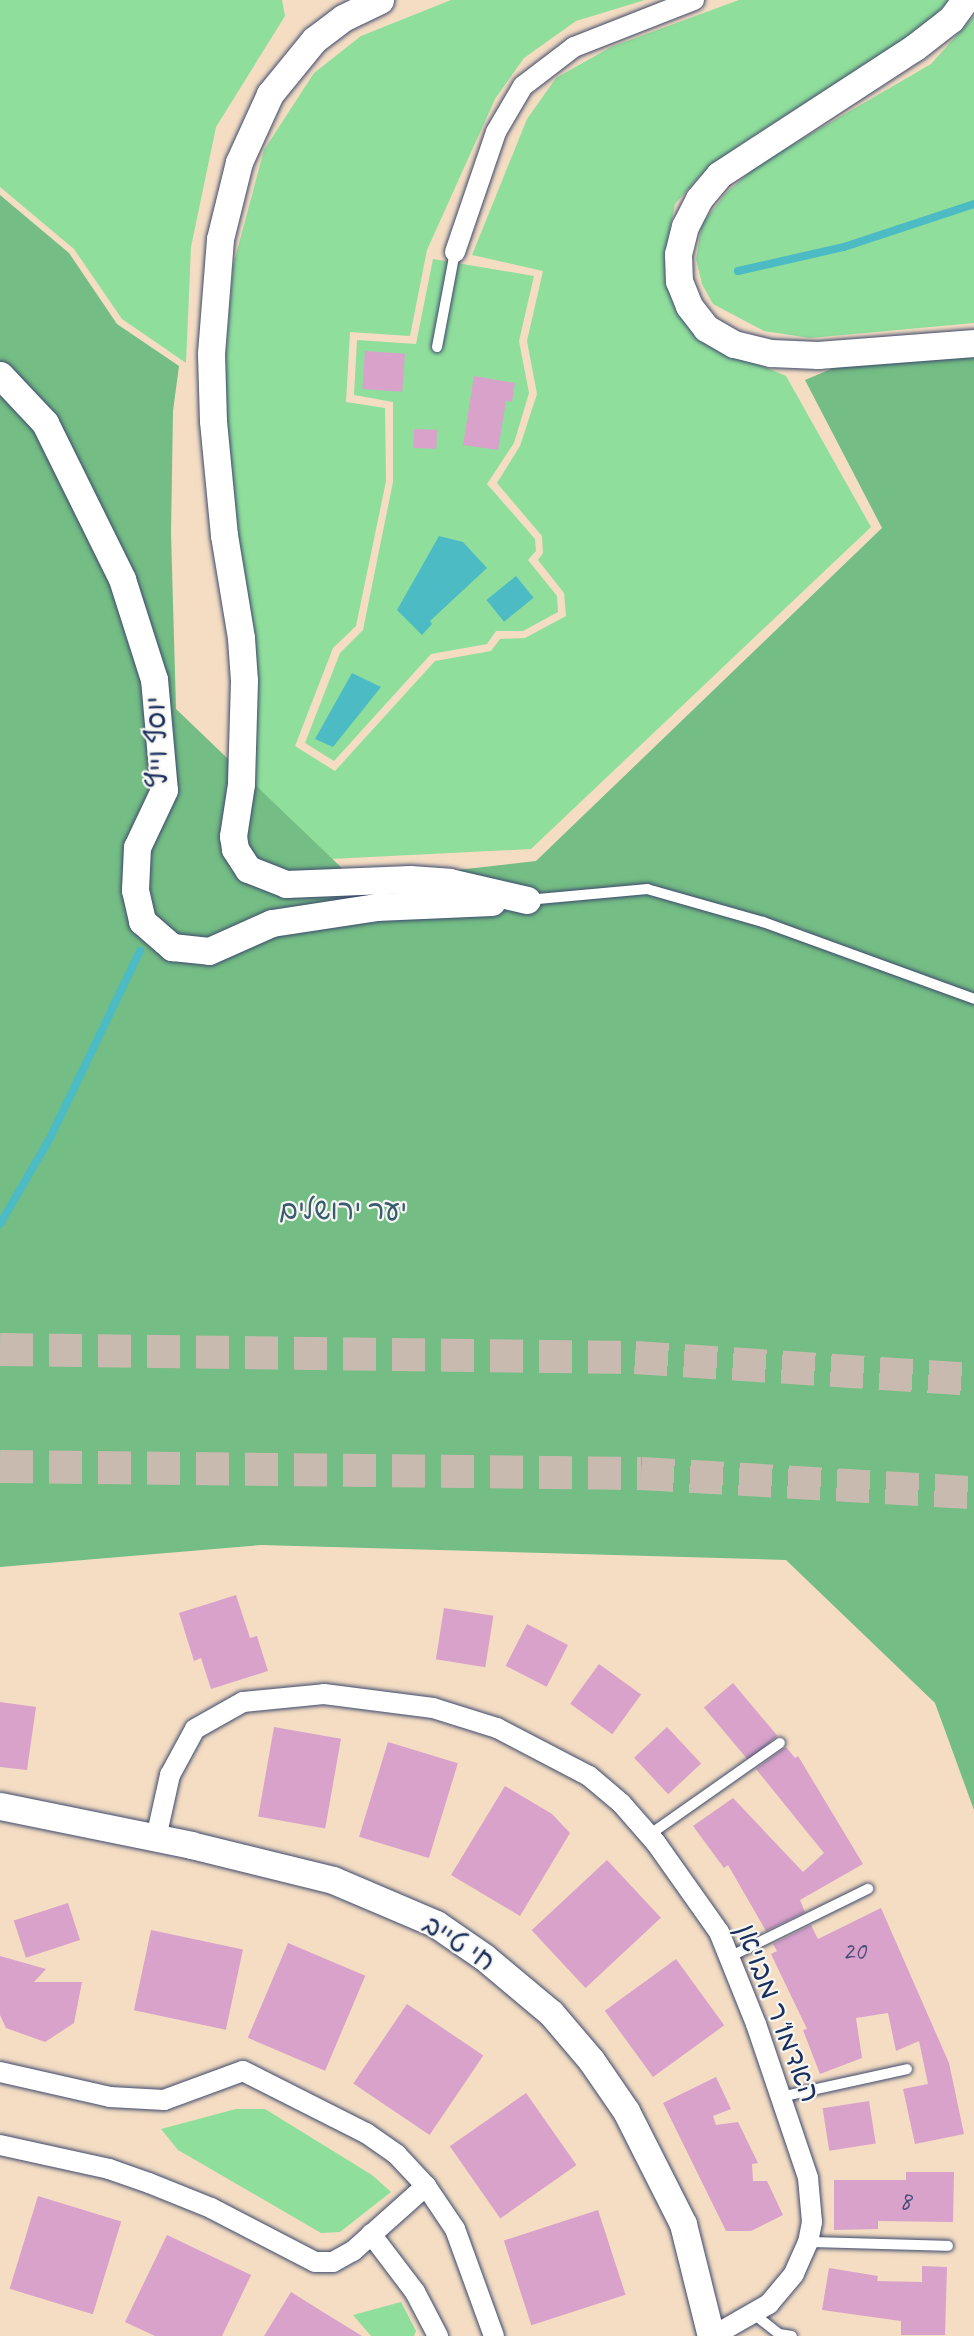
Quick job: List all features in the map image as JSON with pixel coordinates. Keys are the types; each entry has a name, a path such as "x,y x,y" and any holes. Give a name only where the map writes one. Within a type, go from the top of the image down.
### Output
{"main road":[{"path":"380,0 343,18 314,40 270,94 239,162 220,239 211,354 213,421 224,535 241,638 244,681 241,784 233,836 235,849 248,870 271,881 303,885 410,879 449,882 527,900"},
{"path":"965,0 951,19 915,47 719,175 694,208 678,254 679,281 688,306 706,328 734,344 771,353 818,355 974,343"},
{"name":"יוסף וייץ","path":"0,375 45,423 122,579 154,679 164,790 137,847 135,890 142,921 172,947 209,951 272,923 376,907 527,900"},
{"name":"חי טייב","path":"0,1806 277,1865 389,1901 436,1924 484,1957 551,2013 597,2069 655,2163 683,2224 712,2336"}],"street":[{"path":"455,252 496,132 523,86 574,47 694,0"},
{"name":"האדמו\"ר מבויאן","path":"156,1838 170,1775 195,1729 243,1702 324,1694 433,1708 497,1728 589,1776 649,1835 713,1924 729,1957 808,2178 812,2222 808,2242 794,2274 769,2304 755,2315 712,2336"},
{"path":"0,2072 110,2097 164,2100 243,2071 366,2133 397,2155 426,2186 455,2229 494,2336"},
{"path":"0,2145 99,2167 149,2183 211,2208 315,2262 333,2262 371,2234 426,2186"},
{"path":"371,2234 415,2292 438,2336"}],"lane":[{"path":"437,347 455,252"},
{"path":"527,900 647,889 763,922 974,999"},
{"path":"649,1835 780,1743"},
{"path":"729,1957 868,1889"},
{"path":"780,2097 907,2069"},
{"path":"808,2242 948,2246"},
{"path":"755,2315 779,2334 792,2336"}],"green space":[{"path":"0,0 282,0 285,16 216,127 191,247 186,363 122,319 74,249 0,187"},
{"path":"451,0 645,0 576,21 524,58 495,99 427,250 410,336 350,332 346,402 385,408 386,481 356,626 333,648 295,746 335,771 435,661 491,651 500,639 525,638 566,616 564,593 538,560 543,553 542,536 497,483 520,446 537,394 527,341 543,271 472,255 527,119 556,78 611,47 739,0 950,0 922,28 741,144 702,174 675,204 666,251 720,348 786,376 871,527 531,849 271,862 237,790 221,414 233,266 264,150 314,73 361,36"},
{"path":"974,16 974,323 810,338 764,331 713,304 702,284 696,259 702,224 726,193 759,164 931,64"},
{"name":"יער ירושלים","path":"0,195 69,253 117,324 179,366 173,411 171,533 176,709 345,871 405,876 536,861 882,528 805,380 855,359 974,351 974,1810 935,1703 786,1560 261,1545 0,1567"},
{"path":"433,259 534,276 519,341 529,393 514,443 487,484 535,539 536,551 528,560 557,596 558,612 523,631 496,631 487,644 431,654 334,761 305,743 340,653 363,630 393,482 393,402 354,395 357,340 416,344"},
{"path":"236,2109 265,2109 372,2175 391,2192 340,2232 321,2233 178,2150 161,2129"},
{"path":"401,2302 416,2331 414,2336 371,2336 353,2315"}],"water":[{"path":"439,536 463,542 487,568 430,621 432,624 422,635 397,610"},
{"path":"516,576 534,598 504,622 486,600"},
{"path":"352,673 381,687 333,747 315,739"}],"building":[{"path":"365,351 405,354 402,392 362,389"},
{"path":"474,376 515,383 512,402 506,401 498,450 463,445"},
{"path":"414,429 437,430 436,449 413,448"},
{"path":"236,1595 250,1638 257,1636 268,1671 211,1689 201,1658 194,1661 179,1613"},
{"path":"444,1608 493,1616 485,1667 436,1659"},
{"path":"527,1624 568,1645 547,1687 506,1666"},
{"path":"599,1664 641,1695 612,1734 570,1704"},
{"path":"733,1683 777,1736 748,1760 704,1707"},
{"path":"0,1702 36,1707 27,1770 0,1767"},
{"path":"274,1727 341,1739 325,1828 258,1817"},
{"path":"667,1727 701,1764 668,1794 634,1758"},
{"path":"388,1742 458,1763 429,1858 359,1837"},
{"path":"786,1747 795,1758 798,1756 863,1864 800,1900 805,1912 766,1931 728,1865 724,1868 693,1826 733,1798 803,1872 824,1853 756,1769"},
{"path":"505,1786 552,1814 570,1833 520,1916 451,1875"},
{"path":"607,1860 661,1918 586,1988 532,1930"},
{"path":"68,1903 80,1940 26,1958 14,1921"},
{"path":"881,1908 949,2063 964,2134 915,2144 903,2089 928,2084 919,2041 896,2051 888,2013 856,2018 862,2058 820,2074 803,2030 807,2029 771,1954 777,1951 773,1944 811,1925 818,1939"},
{"path":"151,1930 243,1950 226,2030 134,2010"},
{"path":"288,1943 365,1976 325,2071 248,2038"},
{"path":"0,1956 46,1969 34,1982 82,1982 74,2023 45,2042 6,2028 0,2015"},
{"path":"676,1959 724,2025 653,2077 605,2011"},
{"path":"407,2004 483,2055 430,2135 353,2084"},
{"path":"716,2077 731,2109 713,2116 716,2125 738,2122 758,2163 752,2164 753,2181 767,2181 783,2215 751,2231 726,2231 663,2103"},
{"path":"526,2093 576,2165 500,2218 450,2146"},
{"path":"869,2101 876,2143 829,2151 823,2108"},
{"path":"906,2172 954,2172 953,2222 878,2221 878,2229 834,2230 834,2180 906,2180"},
{"path":"38,2196 121,2221 93,2314 10,2289"},
{"path":"598,2210 626,2295 531,2325 504,2241"},
{"path":"167,2235 251,2275 222,2336 155,2336 125,2322"},
{"path":"922,2266 947,2267 945,2335 901,2335 901,2321 822,2310 829,2268 878,2276 877,2281 922,2282"},
{"path":"291,2292 323,2312 362,2336 264,2336"}],"waterway":[{"path":"738,271 844,247 974,204"},
{"path":"0,1224 50,1138 140,951"}],"tunnel":[{"path":"0,1349 635,1357 974,1379"},
{"path":"0,1466 641,1473 974,1492"}]}
